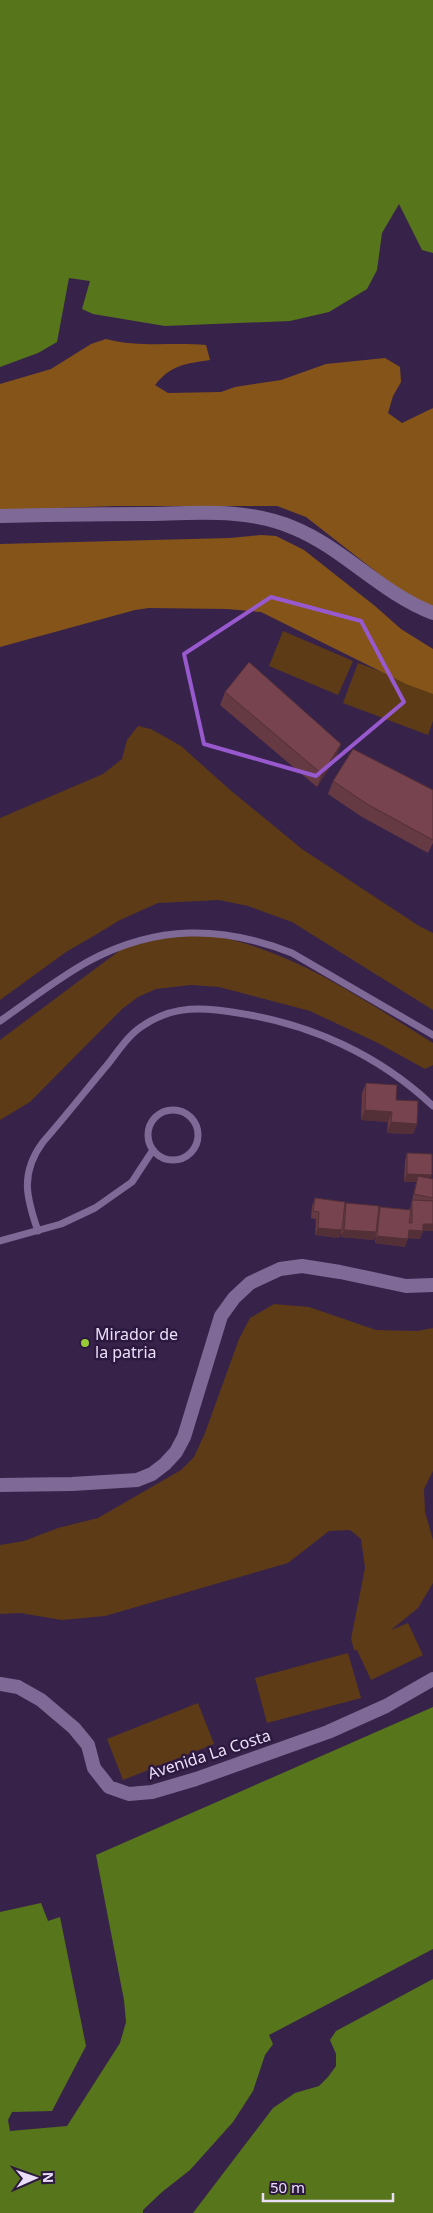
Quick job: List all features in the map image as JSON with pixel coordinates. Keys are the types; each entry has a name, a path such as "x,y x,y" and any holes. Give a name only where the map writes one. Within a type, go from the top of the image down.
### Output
{"street":[{"path":"0,516 224,513 261,516 288,525 314,538 400,597 433,613"},
{"path":"0,1485 129,1481 152,1474 165,1464 176,1452 184,1437 221,1316 241,1290 270,1273 291,1267 313,1267 406,1286 433,1285"},
{"name":"Avenida La Costa","path":"0,1684 18,1687 41,1700 74,1728 88,1746 94,1768 109,1787 129,1794 152,1792 196,1779 328,1732 386,1706 433,1679"}],"lane":[{"path":"0,1020 88,962 111,950 136,941 162,935 188,932 215,932 267,943 292,953 433,1035"},
{"path":"38,1231 27,1195 29,1171 34,1156 43,1142 135,1032 164,1014 187,1009 210,1008 262,1016 300,1026 355,1050 406,1083 433,1106"},
{"path":"167,1110 177,1110 186,1113 193,1120 198,1129 198,1138 195,1148 188,1155 170,1160 160,1156 153,1150 149,1141 148,1131 158,1115 167,1110"},
{"path":"0,1241 38,1231 95,1208 132,1182 153,1150"}],"highlighted area":[{"path":"271,597 361,621 404,702 316,776 204,744 184,654"}],"shaded area":[{"path":"0,0 433,0 433,253 422,250 399,204 382,233 377,270 367,289 329,312 290,321 165,326 93,314 82,309 90,281 69,278 57,342 38,353 0,367"},
{"path":"106,339 144,344 206,345 210,360 186,364 173,369 155,385 168,393 221,392 235,387 281,380 326,364 385,358 400,367 401,382 393,396 388,413 402,423 433,408 433,613 411,599 306,517 277,506 115,506 0,510 0,384 51,369 91,344"},
{"path":"261,535 276,536 304,550 401,629 433,649 433,694 406,684 261,612 227,609 149,608 135,610 0,647 0,544 230,538"},
{"path":"283,631 353,661 338,695 269,666"},
{"path":"358,663 433,691 433,721 428,735 343,703"},
{"path":"138,726 151,729 181,746 229,789 302,849 419,926 433,933 433,1010 292,922 248,906 219,900 158,903 120,920 66,952 0,1000 0,818 103,774 122,759 127,740"},
{"path":"188,931 260,948 337,984 433,1043 433,1065 425,1069 378,1043 310,1011 219,987 191,985 156,989 138,997 122,1009 30,1102 0,1120 0,1040 123,948"},
{"path":"274,1304 309,1307 376,1330 417,1331 433,1328 433,1471 424,1489 425,1512 433,1540 433,1583 418,1608 391,1630 408,1623 423,1655 371,1680 357,1650 354,1650 351,1639 365,1568 361,1539 350,1530 329,1531 288,1563 105,1616 62,1620 20,1613 0,1614 0,1545 24,1541 58,1528 98,1518 181,1470 194,1457 205,1433 239,1339 250,1318"},
{"path":"348,1653 361,1698 267,1723 255,1678"},
{"path":"198,1703 214,1744 123,1780 107,1739"},
{"path":"433,1707 433,2213 0,2213 0,1912 41,1903 48,1921 60,1917 86,2046 52,2111 12,2112 8,2120 10,2131 67,2126 120,2043 126,2022 124,2000 96,1855"}],"pier":[{"path":"433,1949 433,1979 336,2031 330,2040 336,2054 336,2066 328,2077 319,2086 295,2093 273,2108 193,2213 143,2213 143,2210 162,2192 190,2170 233,2122 253,2091 265,2055 273,2044 269,2035"}],"building":[{"path":"249,662 341,744 322,774 225,692"},
{"path":"353,749 433,790 433,840 367,804 333,781"},
{"path":"366,1083 397,1085 396,1100 418,1101 417,1124 391,1122 392,1112 365,1110"},
{"path":"407,1153 432,1154 432,1175 407,1174"},
{"path":"418,1176 433,1179 433,1198 414,1194"},
{"path":"315,1198 345,1202 342,1230 318,1228 319,1212 313,1211"},
{"path":"412,1200 433,1201 433,1224 423,1224 423,1231 409,1230 408,1239 377,1236 380,1207 411,1210 409,1223 412,1223"},
{"path":"346,1203 379,1206 376,1232 344,1230"}],"place":[{"name":"Mirador de la patria","path":"85,1343"}]}
